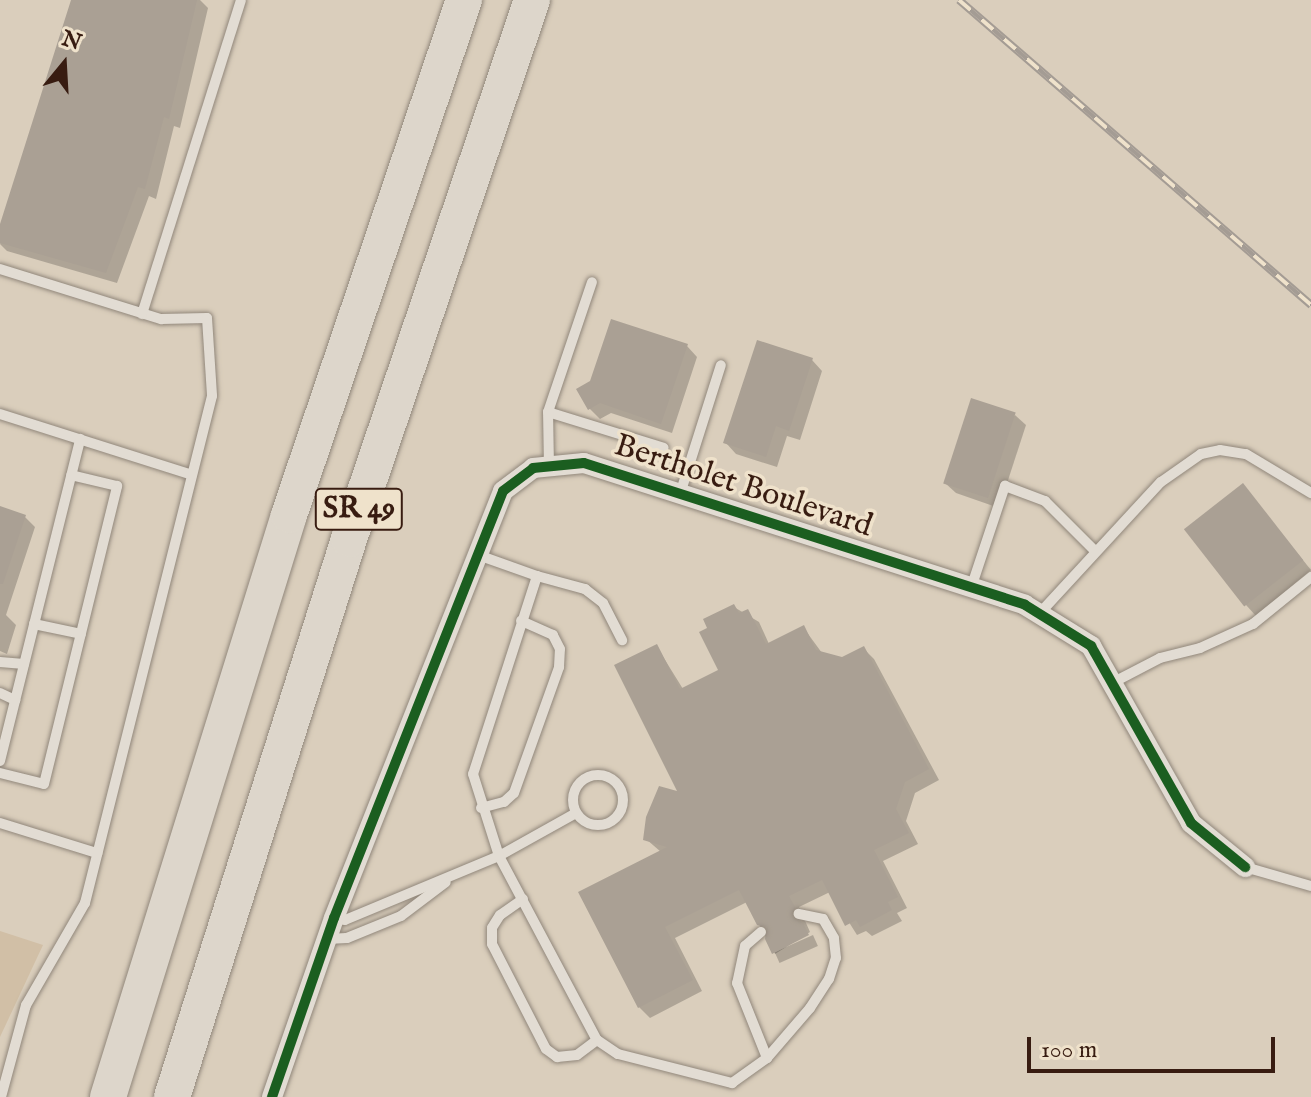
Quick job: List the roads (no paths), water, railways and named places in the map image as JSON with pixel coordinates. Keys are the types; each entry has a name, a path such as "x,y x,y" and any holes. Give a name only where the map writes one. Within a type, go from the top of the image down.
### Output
{"highway":[{"name":"SR 49","path":"108,1097 240,665 464,0"},
{"name":"SR 49","path":"172,1097 359,509 532,0"}],"street":[{"name":"Bertholet Boulevard","path":"272,1097 334,918 503,491 533,468 584,463 971,588 1039,614 1091,646 1191,823 1245,867"}],"lane":[{"path":"142,314 241,0"},
{"path":"0,269 142,314 185,321 207,318 212,396 85,903 26,1005 1,1097"},
{"path":"549,467 548,412 592,282"},
{"path":"680,494 721,365"},
{"path":"548,412 664,448"},
{"path":"0,414 192,475"},
{"path":"0,761 80,439"},
{"path":"1039,614 1094,550 1161,482 1201,454 1220,450 1246,454 1311,493"},
{"path":"0,773 44,784 117,486 71,475"},
{"path":"971,588 1005,486 1045,501 1094,550"},
{"path":"478,555 585,589 603,603 622,640"},
{"path":"537,576 473,774 481,808 499,856 597,1040 618,1054 732,1083 767,1058 810,1008 829,979 836,958 834,938 823,919 799,914"},
{"path":"1112,683 1160,658 1200,648 1253,624 1311,577"},
{"path":"481,808 504,802 514,793 559,667 560,649 553,635 521,621"},
{"path":"34,624 81,634"},
{"path":"0,662 24,664"},
{"path":"0,693 15,700"},
{"path":"604,775 618,783 623,807 613,821 589,824 576,813 573,797 587,777 604,775"},
{"path":"334,918 345,920 454,876 499,856 576,813"},
{"path":"0,823 97,853"},
{"path":"1245,867 1311,886"},
{"path":"327,939 347,938 401,916 454,876"},
{"path":"523,899 500,915 492,944 546,1049 557,1057 577,1055 597,1040"},
{"path":"761,932 745,946 737,983 767,1058"}],"railway":[{"path":"959,0 1311,305"}]}
